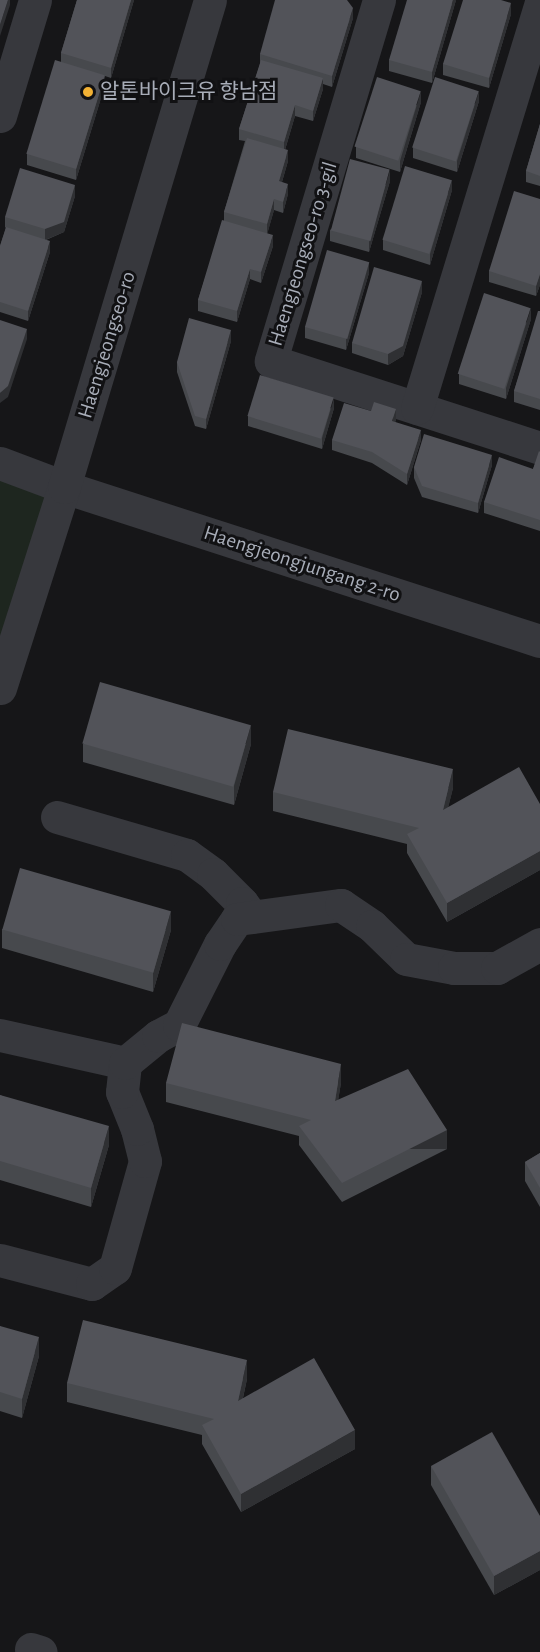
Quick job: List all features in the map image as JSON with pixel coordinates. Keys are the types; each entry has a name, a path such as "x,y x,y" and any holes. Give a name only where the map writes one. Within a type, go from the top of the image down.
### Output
{"street":[{"path":"0,116 35,0"},
{"name":"Haengjeongseo-ro","path":"0,688 64,487 210,0"},
{"name":"Haengjeongseo-ro 3-gil","path":"379,0 271,362 540,448"},
{"path":"417,408 540,5"},
{"name":"Haengjeongjungang 2-ro","path":"0,463 64,487 540,641"},
{"path":"57,817 187,855 213,874 242,903 252,917"},
{"path":"0,1260 92,1284 114,1268 146,1161 137,1129 122,1092 125,1063 158,1036 179,1025 220,944 237,920 341,905 372,926 406,959 454,968 497,968 540,944"},
{"path":"0,1035 125,1063"}],"shaded area":[{"path":"0,463 64,487 0,657"}],"building":[{"path":"0,0 8,0 0,25"},
{"path":"77,0 131,0 111,68 61,53"},
{"path":"275,0 347,0 353,8 332,76 260,54"},
{"path":"407,0 453,0 432,72 389,60"},
{"path":"463,0 501,0 511,3 489,78 443,64"},
{"path":"55,60 105,75 76,169 26,154"},
{"path":"261,60 323,78 313,111 295,105 284,142 239,129"},
{"path":"377,77 421,91 398,161 354,146"},
{"path":"435,77 479,91 456,162 412,147"},
{"path":"540,124 540,176 526,171"},
{"path":"247,138 288,150 279,181 288,184 283,202 274,199 267,224 224,212"},
{"path":"350,159 390,170 370,241 331,230"},
{"path":"405,166 452,180 429,254 382,240"},
{"path":"20,168 75,185 64,222 45,229 5,217"},
{"path":"514,191 540,199 540,274 536,286 489,271"},
{"path":"222,220 273,235 261,272 250,269 237,311 198,300"},
{"path":"6,227 50,241 28,311 0,302 0,246"},
{"path":"327,250 369,262 347,339 305,327"},
{"path":"374,267 422,281 403,346 388,354 352,343"},
{"path":"484,293 531,308 504,389 458,374"},
{"path":"538,311 540,311 540,399 514,391"},
{"path":"189,318 231,330 206,419 195,416 177,362"},
{"path":"0,320 27,329 8,386 0,393"},
{"path":"260,375 334,398 321,439 247,416"},
{"path":"374,402 396,409 392,421 421,430 407,474 372,452 332,440 344,403 371,411"},
{"path":"424,434 492,455 478,503 422,486 414,467"},
{"path":"539,451 540,520 484,502 499,457 533,469"},
{"path":"100,682 251,725 233,787 82,744"},
{"path":"288,729 453,769 443,810 519,767 540,804 540,851 447,903 407,834 419,828 273,792"},
{"path":"20,868 171,911 153,973 2,930"},
{"path":"182,1023 341,1064 335,1101 408,1069 447,1130 342,1183 299,1126 311,1120 166,1083"},
{"path":"0,1095 109,1126 91,1188 0,1161"},
{"path":"540,1153 540,1188 525,1162"},
{"path":"83,1320 247,1360 238,1401 314,1358 355,1430 241,1494 202,1425 214,1419 67,1383"},
{"path":"0,1326 39,1337 22,1399 0,1392"},
{"path":"492,1432 540,1516 540,1551 494,1576 431,1466"}],"place":[{"name":"알톤바이크유 향남점","path":"88,92"}]}
